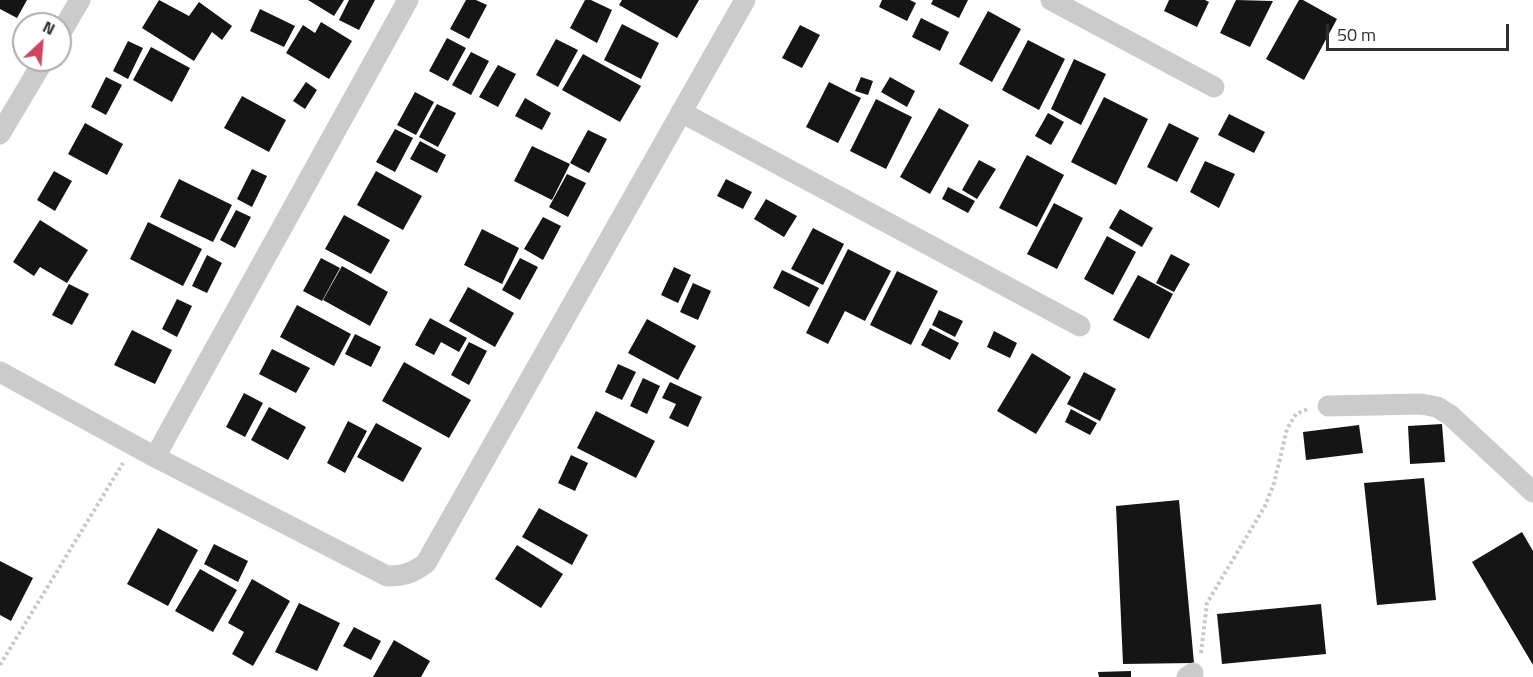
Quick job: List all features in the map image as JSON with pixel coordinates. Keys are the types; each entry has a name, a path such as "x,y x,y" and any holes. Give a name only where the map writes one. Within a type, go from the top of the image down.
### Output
{"street":[{"path":"72,14 80,0"},
{"path":"155,457 408,0"},
{"path":"0,372 155,457 387,576 403,576 416,571 426,562 745,0"},
{"path":"1051,0 1214,87"},
{"path":"0,134 37,72"},
{"path":"681,112 1080,326"},
{"path":"1328,406 1421,404 1437,407 1450,415 1533,492"}],"path":[{"path":"1190,675 1199,662 1207,603 1265,506 1274,483 1287,429 1296,414 1309,408 1328,406"},
{"path":"0,665 134,445"}],"building":[{"path":"0,0 27,0 20,12 12,12 12,15 0,9"},
{"path":"159,0 189,16 199,2 232,26 222,40 212,32 194,61 142,28"},
{"path":"308,0 344,0 334,16"},
{"path":"349,0 375,0 359,30 339,20"},
{"path":"466,0 476,0 487,5 469,39 450,29"},
{"path":"585,0 591,0 612,10 597,43 570,28"},
{"path":"622,0 699,0 677,38 619,5"},
{"path":"882,0 910,0 916,3 907,21 879,7"},
{"path":"933,0 968,0 959,18 931,4"},
{"path":"1169,0 1209,2 1197,27 1164,11"},
{"path":"1236,0 1273,1 1250,47 1220,33"},
{"path":"1299,0 1337,19 1304,80 1266,59"},
{"path":"260,9 295,26 284,47 250,31"},
{"path":"988,11 1021,29 992,82 959,64"},
{"path":"921,18 949,32 940,51 912,37"},
{"path":"321,22 352,41 329,79 286,53 303,25 315,33"},
{"path":"622,24 659,43 641,79 604,60"},
{"path":"800,25 820,35 802,68 782,58"},
{"path":"447,38 466,48 448,81 429,71"},
{"path":"556,39 578,50 558,87 536,75"},
{"path":"1028,40 1065,59 1039,110 1002,90"},
{"path":"128,41 143,48 128,79 113,71"},
{"path":"151,47 190,68 172,102 133,80"},
{"path":"471,52 489,61 471,95 452,85"},
{"path":"583,54 641,86 620,122 562,90"},
{"path":"1074,59 1106,74 1081,125 1051,109"},
{"path":"498,65 516,74 498,107 479,97"},
{"path":"106,77 122,85 106,115 91,107"},
{"path":"861,77 873,81 868,95 855,91"},
{"path":"890,77 915,91 907,107 881,92"},
{"path":"306,82 317,90 305,109 293,101"},
{"path":"829,82 861,98 838,143 806,127"},
{"path":"415,92 434,102 416,135 397,125"},
{"path":"242,96 286,120 269,152 224,128"},
{"path":"1104,97 1148,119 1116,185 1071,162"},
{"path":"525,98 551,113 542,130 515,116"},
{"path":"876,99 912,117 886,169 850,151"},
{"path":"437,104 456,113 438,147 419,137"},
{"path":"939,108 969,125 930,194 900,177"},
{"path":"1048,113 1064,122 1051,145 1035,136"},
{"path":"1229,114 1265,132 1254,153 1218,135"},
{"path":"85,123 123,144 107,175 68,154"},
{"path":"1169,123 1199,138 1177,182 1147,167"},
{"path":"395,129 413,138 395,172 376,162"},
{"path":"588,130 607,139 589,173 570,163"},
{"path":"420,141 446,155 437,173 410,159"},
{"path":"532,146 570,164 552,200 514,181"},
{"path":"1027,155 1064,175 1037,227 999,208"},
{"path":"979,160 996,169 977,199 962,190"},
{"path":"1205,161 1235,174 1219,208 1190,192"},
{"path":"252,169 267,176 252,207 237,199"},
{"path":"54,171 72,181 55,211 37,200"},
{"path":"376,171 422,196 403,230 357,205"},
{"path":"567,174 586,183 568,217 549,207"},
{"path":"179,179 232,205 213,242 160,217"},
{"path":"726,179 752,192 743,209 717,196"},
{"path":"948,187 975,201 968,213 942,199"},
{"path":"766,199 797,216 784,237 754,219"},
{"path":"1054,203 1083,218 1057,269 1027,254"},
{"path":"1120,209 1153,228 1142,247 1109,228"},
{"path":"236,210 251,217 235,248 220,240"},
{"path":"344,215 390,240 371,274 325,249"},
{"path":"543,217 561,226 543,260 524,249"},
{"path":"40,220 88,250 67,283 40,267 34,276 13,262"},
{"path":"148,222 202,249 183,286 130,259"},
{"path":"813,228 844,244 823,285 791,269"},
{"path":"482,229 519,248 502,284 464,265"},
{"path":"1107,236 1136,252 1113,295 1084,279"},
{"path":"848,249 891,271 865,321 845,311 828,344 806,333"},
{"path":"1171,254 1190,264 1174,292 1156,283"},
{"path":"207,255 222,263 207,293 192,286"},
{"path":"321,258 340,268 322,301 303,291"},
{"path":"520,258 538,267 520,300 502,290"},
{"path":"342,266 388,292 370,326 323,300"},
{"path":"674,267 691,275 678,303 661,295"},
{"path":"782,270 819,288 809,307 773,288"},
{"path":"897,271 938,291 911,345 870,325"},
{"path":"1138,275 1173,294 1149,339 1113,320"},
{"path":"693,283 711,291 698,320 680,312"},
{"path":"69,284 89,294 72,325 52,315"},
{"path":"468,287 514,313 495,347 449,321"},
{"path":"177,299 192,306 177,337 162,329"},
{"path":"297,305 351,334 334,366 280,337"},
{"path":"939,310 963,321 955,337 932,325"},
{"path":"430,318 467,338 459,352 441,342 434,355 415,345"},
{"path":"647,319 696,346 678,380 628,353"},
{"path":"930,328 959,343 950,360 921,345"},
{"path":"132,330 172,350 155,384 114,365"},
{"path":"994,331 1017,343 1010,358 987,347"},
{"path":"355,334 381,347 371,367 345,354"},
{"path":"469,342 487,351 469,385 451,375"},
{"path":"272,349 310,368 296,393 259,374"},
{"path":"1032,353 1071,377 1036,434 997,411"},
{"path":"404,362 471,400 449,438 382,401"},
{"path":"618,364 636,372 622,400 605,392"},
{"path":"1084,372 1116,389 1100,421 1067,404"},
{"path":"643,378 660,386 647,414 630,406"},
{"path":"670,382 702,397 688,427 669,418 676,404 662,398"},
{"path":"244,393 263,403 245,437 226,427"},
{"path":"269,407 306,427 288,460 251,440"},
{"path":"1071,409 1097,423 1090,435 1065,422"},
{"path":"596,411 655,441 636,478 577,448"},
{"path":"348,421 367,431 345,473 327,463"},
{"path":"376,423 422,448 403,482 357,457"},
{"path":"1442,424 1445,462 1410,464 1408,426"},
{"path":"1359,425 1363,453 1306,460 1303,432"},
{"path":"571,455 588,463 575,491 558,483"},
{"path":"1424,478 1436,600 1377,605 1364,483"},
{"path":"1179,500 1194,663 1123,664 1116,506"},
{"path":"539,508 588,535 572,565 522,537"},
{"path":"158,528 198,550 168,606 127,584"},
{"path":"1522,532 1533,551 1533,665 1472,562"},
{"path":"214,544 248,561 238,582 204,564"},
{"path":"517,545 563,574 541,608 495,579"},
{"path":"0,561 33,578 11,621 0,615"},
{"path":"200,569 237,590 213,632 175,611"},
{"path":"252,579 290,601 253,666 232,654 244,632 228,623"},
{"path":"299,603 340,623 317,671 275,652"},
{"path":"1321,604 1326,654 1222,664 1217,614"},
{"path":"354,627 381,641 371,660 343,646"},
{"path":"394,640 430,661 421,677 373,677"},
{"path":"1131,671 1131,677 1099,677 1098,672"}]}
